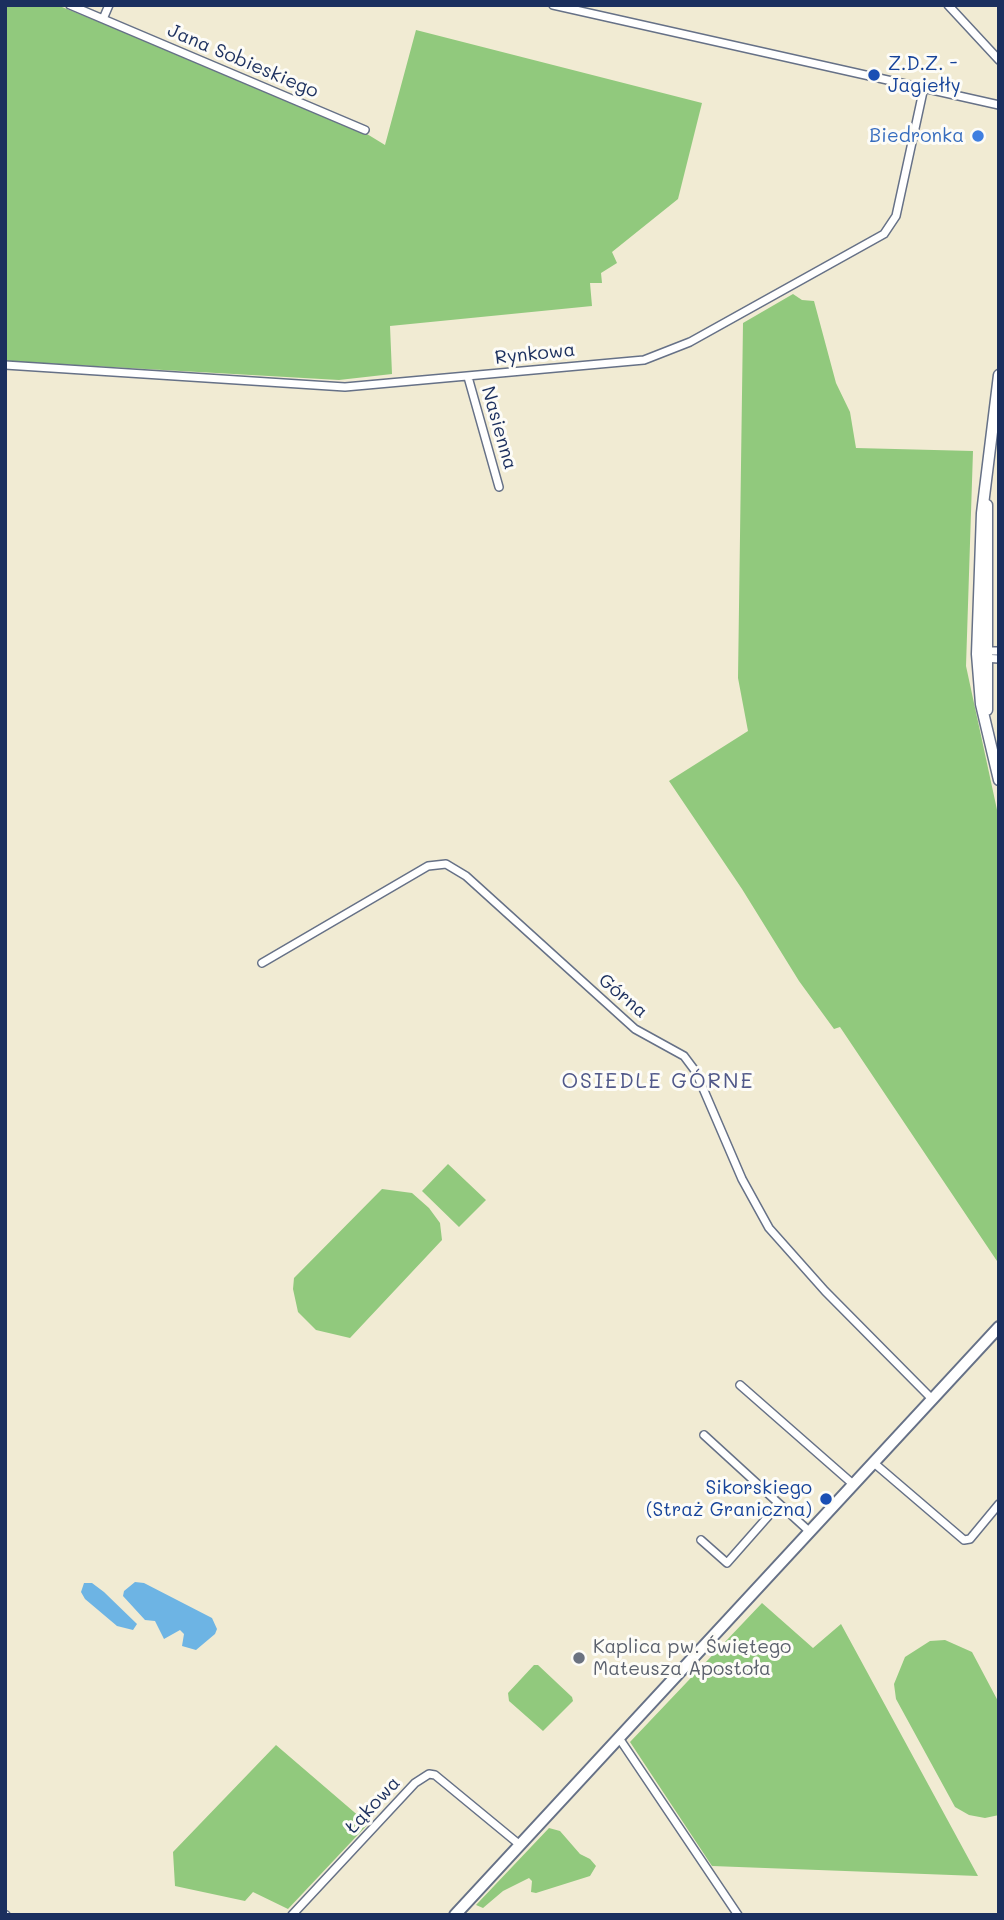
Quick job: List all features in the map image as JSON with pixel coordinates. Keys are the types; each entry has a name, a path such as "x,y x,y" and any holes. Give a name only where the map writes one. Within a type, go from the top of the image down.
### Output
{"main road":[{"path":"455,1915 999,1327"}],"street":[{"name":"Jana Sobieskiego","path":"70,5 365,130"},
{"path":"103,19 109,5"},
{"path":"553,5 998,104"},
{"path":"948,5 999,60"},
{"name":"Rynkowa","path":"5,365 345,387 644,360 690,342 884,234 896,216 924,87"},
{"path":"999,375 991,416 985,494 983,654 986,717 999,780"},
{"name":"Nasienna","path":"468,377 499,487"},
{"path":"983,654 999,651"},
{"path":"983,654 999,659"},
{"name":"Górna","path":"262,963 428,866 446,864 466,876 635,1029 684,1056 696,1072 742,1179 769,1228 825,1291 932,1399"},
{"path":"740,1385 853,1485"},
{"path":"704,1435 810,1532"},
{"path":"874,1463 964,1539 970,1539 999,1504"},
{"path":"701,1540 727,1563 779,1504"},
{"path":"619,1738 738,1915"},
{"name":"Łąkowa","path":"292,1915 415,1783 429,1774 435,1775 520,1845"}],"green space":[{"path":"5,5 57,5 349,123 385,145 416,30 702,103 678,199 612,252 617,263 601,273 602,283 590,283 592,306 390,326 392,374 339,380 5,361"},
{"path":"793,294 802,300 814,301 836,383 850,412 856,448 973,451 966,666 999,819 999,1264 840,1027 834,1029 799,981 742,889 669,781 748,731 738,678 743,323"},
{"path":"448,1164 486,1200 459,1227 422,1191"},
{"path":"382,1189 412,1193 429,1208 440,1223 442,1240 350,1338 316,1330 298,1312 293,1289 294,1278"},
{"path":"762,1603 813,1648 841,1624 978,1876 712,1866 630,1742"},
{"path":"945,1640 972,1652 999,1703 999,1815 985,1818 969,1815 955,1807 896,1699 894,1684 905,1657 930,1641"},
{"path":"534,1665 538,1665 573,1701 543,1731 509,1701 508,1693"},
{"path":"276,1745 368,1824 288,1909 253,1892 245,1901 175,1886 173,1852"},
{"path":"549,1828 560,1831 580,1854 596,1866 590,1876 536,1893 531,1892 532,1881 529,1878 503,1891 483,1908 476,1905"}],"water":[{"path":"135,1582 144,1583 212,1618 217,1629 215,1634 196,1650 182,1646 184,1634 180,1630 164,1639 155,1621 145,1620 123,1596 124,1591"},
{"path":"84,1583 92,1583 104,1592 137,1624 133,1630 117,1626 85,1599 81,1592"}],"place":[{"name":"Z.D.Z. - Jagiełły","path":"874,75"},
{"name":"Biedronka","path":"978,136"},
{"name":"Sikorskiego (Straż Graniczna)","path":"826,1499"},
{"name":"Kaplica pw. Świętego Mateusza Apostoła","path":"579,1658"}],"district":[{"name":"OSIEDLE GÓRNE","path":"658,1082"}]}
